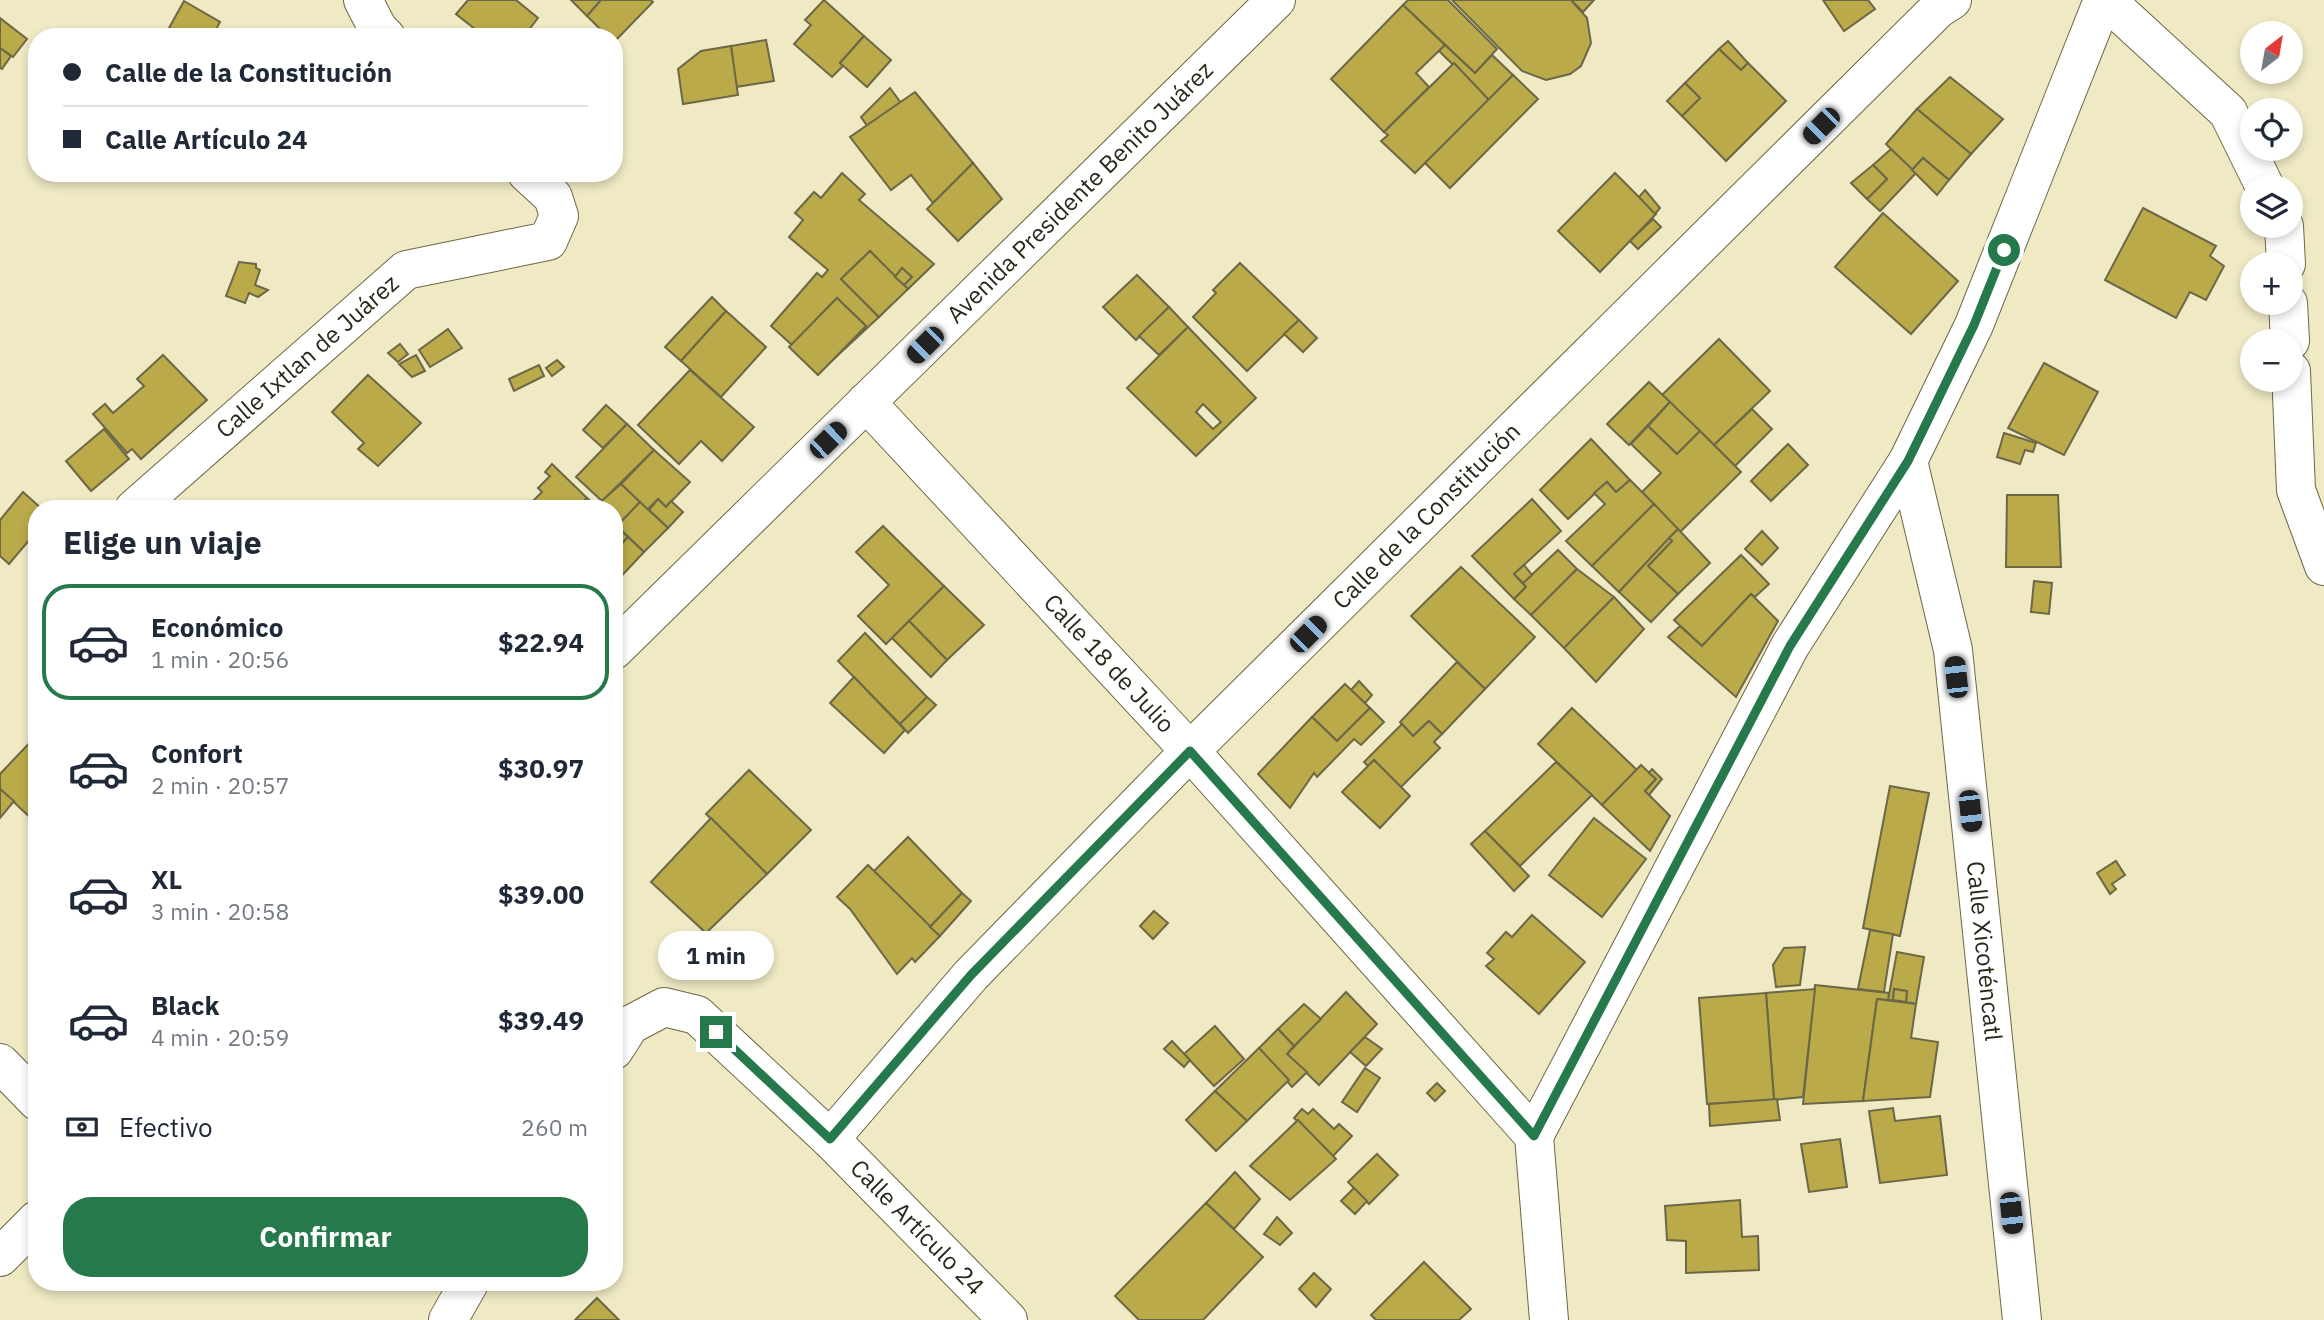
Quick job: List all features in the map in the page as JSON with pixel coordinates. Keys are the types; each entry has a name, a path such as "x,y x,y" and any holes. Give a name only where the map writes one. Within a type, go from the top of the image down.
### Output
{"street":[{"path":"363,0 377,28"},
{"name":"Avenida Presidente Benito Juárez","path":"623,641 1276,0"},
{"name":"Calle de la Constitución","path":"830,1139 971,975 1190,751 1928,19 1952,0"},
{"path":"1549,1320 1534,1136 1790,646 1908,461 1974,325 2104,0 2228,111 2259,175"},
{"name":"Calle Ixtlan de Juárez","path":"144,500 406,270 548,241 559,216 553,197 537,182"},
{"path":"2292,392 2296,490 2324,566"},
{"name":"Calle 18 de Julio","path":"866,402 1190,751 1534,1136"},
{"name":"Calle Xicoténcatl","path":"1908,461 1953,650 2022,1320"},
{"name":"Calle Artículo 24","path":"623,1036 630,1025 664,1007 696,1015 830,1139 1008,1320"},
{"path":"0,1063 28,1092"},
{"path":"0,1258 28,1229"},
{"path":"448,1320 464,1291"}],"building":[{"path":"468,0 516,0 538,18 530,28 474,28 456,14"},
{"path":"571,0 601,0 587,16"},
{"path":"601,0 653,2 623,33 623,28 599,28 587,16"},
{"path":"824,0 864,36 840,63 843,66 832,77 794,44 811,25 805,20"},
{"path":"1408,0 1448,0 1497,49 1475,73 1403,5"},
{"path":"1452,0 1571,0 1587,18 1591,43 1581,66 1570,74 1546,80 1522,71"},
{"path":"1571,0 1594,0 1583,12"},
{"path":"1823,0 1868,0 1875,9 1844,31"},
{"path":"184,1 220,22 217,28 169,28"},
{"path":"1403,5 1445,45 1416,73 1429,87 1384,132 1331,79"},
{"path":"0,18 27,39 13,57 0,48"},
{"path":"864,36 891,60 867,87 840,63"},
{"path":"766,40 774,81 736,87 731,46"},
{"path":"1728,41 1748,63 1741,70 1719,49"},
{"path":"1445,45 1475,73 1492,55 1513,75 1489,100 1439,51"},
{"path":"731,46 738,95 683,104 678,69 701,51"},
{"path":"0,48 11,56 2,69 0,68"},
{"path":"1719,49 1741,70 1748,63 1786,101 1726,161 1682,116 1700,98 1685,83"},
{"path":"1454,63 1489,100 1415,173 1381,141 1388,135 1384,132"},
{"path":"1513,75 1538,99 1450,188 1425,163"},
{"path":"1950,77 2003,119 1971,154 1917,109"},
{"path":"1685,83 1700,98 1682,116 1667,101"},
{"path":"890,88 901,103 868,127 861,117"},
{"path":"915,92 973,163 933,203 911,175 891,190 850,137"},
{"path":"1917,109 1971,154 1949,180 1923,158 1912,170 1886,144"},
{"path":"1891,149 1916,173 1880,211 1867,199 1887,179 1873,165"},
{"path":"1923,158 1949,180 1937,195 1912,170"},
{"path":"973,163 1002,199 958,241 927,209"},
{"path":"1873,165 1887,179 1867,199 1851,183"},
{"path":"842,173 865,194 859,200 934,264 908,289 904,285 912,277 902,268 895,277 870,251 841,279 879,317 822,370 866,326 837,298 792,345 771,326 817,273 822,277 828,270 789,237 803,220 795,213 814,192 821,198"},
{"path":"1615,173 1656,214 1600,272 1558,231"},
{"path":"1645,190 1660,208 1655,214 1639,197"},
{"path":"2143,208 2216,246 2210,256 2224,266 2206,300 2190,292 2176,318 2105,280"},
{"path":"1883,213 1958,281 1911,334 1835,267"},
{"path":"1653,219 1661,227 1638,249 1630,241"},
{"path":"870,251 908,289 879,317 841,279"},
{"path":"239,262 256,264 256,268 260,270 255,285 268,290 258,297 249,293 245,303 226,296"},
{"path":"1240,263 1299,320 1247,371 1193,317 1216,293 1213,290"},
{"path":"902,268 912,277 904,285 895,277"},
{"path":"1137,275 1169,307 1136,340 1103,307"},
{"path":"712,297 726,311 681,361 665,347"},
{"path":"837,298 866,326 818,375 789,347"},
{"path":"1169,307 1188,327 1159,355 1139,336"},
{"path":"726,311 766,347 721,397 681,361"},
{"path":"1299,320 1317,338 1303,352 1284,334"},
{"path":"1188,327 1256,398 1196,456 1127,388","holes":["1203,404 1221,422 1213,429 1196,412"]},
{"path":"448,329 462,348 430,367 419,350"},
{"path":"1719,339 1770,391 1714,445 1662,395"},
{"path":"400,344 408,354 398,362 388,353"},
{"path":"163,355 207,400 141,459 132,449 127,453 93,414 105,404 113,413 144,386 137,379"},
{"path":"416,355 425,371 412,377 399,364"},
{"path":"557,360 564,367 552,376 546,368"},
{"path":"2044,363 2098,392 2064,455 2008,428"},
{"path":"539,365 544,376 514,391 509,379"},
{"path":"690,370 754,427 722,461 701,441 679,464 638,425"},
{"path":"368,375 421,423 378,466 358,449 364,443 332,412"},
{"path":"1649,382 1670,402 1629,445 1607,424"},
{"path":"1670,402 1700,431 1677,454 1648,426"},
{"path":"606,405 627,424 603,448 583,430"},
{"path":"1752,409 1772,429 1735,466 1714,445"},
{"path":"627,424 654,450 603,500 576,477"},
{"path":"1648,426 1677,454 1700,431 1741,472 1680,532 1642,492 1661,473 1631,444"},
{"path":"104,429 129,459 91,491 66,461"},
{"path":"2004,433 2036,443 2033,452 2025,450 2020,464 1997,457"},
{"path":"1591,439 1630,480 1616,492 1607,482 1568,519 1540,490"},
{"path":"1788,444 1808,465 1771,501 1751,481"},
{"path":"654,450 690,482 666,507 658,499 647,510 621,484"},
{"path":"552,464 587,498 534,500 542,492 538,488 550,476 545,472"},
{"path":"1630,480 1654,504 1592,566 1566,541 1605,504 1594,493 1607,482 1616,492"},
{"path":"621,484 640,502 623,520 623,500 603,500"},
{"path":"23,492 32,500 28,500 28,542 9,564 0,556 0,520"},
{"path":"2007,495 2058,495 2061,567 2006,567"},
{"path":"658,499 666,507 671,501 683,512 668,528 649,510"},
{"path":"1532,499 1561,531 1514,574 1526,587 1514,599 1472,556"},
{"path":"640,502 668,528 644,552 623,532 623,520"},
{"path":"1654,504 1678,529 1619,592 1592,566"},
{"path":"883,526 944,586 886,644 858,616 889,585 856,552"},
{"path":"1678,529 1710,563 1678,594 1648,566 1672,541 1669,538"},
{"path":"1762,531 1778,548 1762,565 1745,549"},
{"path":"628,537 644,552 623,574 623,542"},
{"path":"1669,538 1672,541 1648,566 1678,594 1651,622 1619,592"},
{"path":"1558,550 1577,569 1531,615 1514,599 1526,587 1523,583"},
{"path":"1741,555 1769,584 1755,597 1751,594 1702,646 1674,620"},
{"path":"1524,565 1532,575 1523,583 1514,574"},
{"path":"1461,567 1535,637 1485,689 1411,616"},
{"path":"1577,569 1614,597 1564,648 1531,615"},
{"path":"2034,581 2052,583 2049,614 2031,612"},
{"path":"944,586 984,625 947,660 909,621"},
{"path":"1751,594 1778,621 1736,697 1668,637 1680,626 1702,646"},
{"path":"1614,597 1644,629 1596,682 1564,648"},
{"path":"909,621 947,660 931,677 892,638"},
{"path":"865,633 927,697 900,724 838,661"},
{"path":"1457,662 1485,689 1442,734 1429,721 1413,736 1400,722"},
{"path":"854,677 905,730 884,753 830,703"},
{"path":"1359,681 1372,695 1365,703 1351,690"},
{"path":"1345,684 1370,708 1337,741 1312,717"},
{"path":"927,697 936,705 908,733 900,724"},
{"path":"1370,708 1384,722 1361,745 1354,739 1317,777 1314,773 1290,808 1258,774 1312,717 1337,741"},
{"path":"1572,708 1637,770 1602,805 1538,744"},
{"path":"1429,721 1442,734 1434,742 1440,748 1401,787 1374,760 1368,766 1364,762 1402,724 1413,736"},
{"path":"28,744 28,815 0,789 0,774"},
{"path":"1374,760 1410,796 1380,828 1342,792"},
{"path":"1556,762 1592,795 1520,866 1485,831"},
{"path":"1641,765 1656,779 1645,791 1670,816 1650,851 1602,805"},
{"path":"1652,769 1662,779 1649,795 1645,791 1656,779 1649,773"},
{"path":"749,770 811,830 767,874 706,814"},
{"path":"1890,786 1929,793 1900,936 1863,928"},
{"path":"0,789 14,801 0,818"},
{"path":"711,818 767,874 706,933 651,882"},
{"path":"1594,818 1646,859 1602,917 1549,875"},
{"path":"1485,831 1529,876 1514,891 1471,844"},
{"path":"908,837 962,893 930,927 874,871"},
{"path":"2116,861 2125,875 2112,884 2116,889 2110,894 2097,873"},
{"path":"868,865 940,936 915,962 912,958 897,974 850,909 837,897"},
{"path":"962,893 971,901 940,936 930,927"},
{"path":"1154,911 1168,923 1153,939 1140,926"},
{"path":"1532,915 1585,962 1539,1014 1486,966 1494,959 1487,953 1506,932 1512,937"},
{"path":"1870,930 1893,934 1884,992 1858,989"},
{"path":"1805,947 1800,985 1776,987 1773,965 1784,948"},
{"path":"1897,952 1924,957 1916,1004 1906,1002 1907,991 1894,989 1893,1000 1888,1000"},
{"path":"1815,985 1889,993 1888,1000 1877,999 1863,1101 1803,1104"},
{"path":"1815,989 1803,1097 1774,1100 1766,993"},
{"path":"1894,989 1907,991 1906,1002 1893,1000"},
{"path":"1346,992 1377,1024 1319,1085 1287,1054"},
{"path":"1766,993 1774,1100 1707,1104 1699,998"},
{"path":"1877,999 1916,1004 1911,1038 1938,1042 1930,1097 1863,1101"},
{"path":"1304,1004 1321,1019 1294,1046 1278,1029"},
{"path":"1215,1026 1244,1059 1214,1086 1184,1054"},
{"path":"1278,1029 1294,1046 1287,1054 1307,1072 1292,1087 1259,1048"},
{"path":"1365,1037 1382,1049 1366,1066 1350,1052"},
{"path":"1172,1041 1190,1060 1184,1067 1164,1049"},
{"path":"1259,1048 1289,1080 1247,1121 1215,1091"},
{"path":"1365,1068 1380,1078 1357,1112 1342,1102"},
{"path":"1437,1083 1445,1091 1435,1101 1427,1093"},
{"path":"1215,1091 1247,1121 1216,1151 1186,1120"},
{"path":"1777,1099 1780,1120 1710,1126 1709,1104"},
{"path":"1893,1108 1895,1121 1940,1116 1947,1175 1880,1183 1869,1111"},
{"path":"1302,1109 1308,1114 1313,1109 1334,1129 1339,1124 1352,1136 1333,1156 1294,1118"},
{"path":"1298,1120 1336,1159 1290,1200 1250,1166"},
{"path":"1840,1139 1847,1187 1809,1192 1801,1144"},
{"path":"1377,1154 1398,1175 1369,1204 1348,1182"},
{"path":"1235,1172 1260,1199 1234,1229 1206,1203"},
{"path":"1354,1188 1367,1201 1355,1214 1341,1201"},
{"path":"1740,1200 1742,1237 1758,1236 1759,1270 1686,1273 1686,1241 1667,1240 1665,1206"},
{"path":"1206,1203 1263,1257 1203,1320 1139,1320 1115,1296"},
{"path":"1277,1217 1292,1233 1280,1245 1264,1234"},
{"path":"1424,1262 1471,1309 1459,1320 1376,1320 1371,1315"},
{"path":"1314,1273 1331,1289 1316,1307 1299,1289"},
{"path":"597,1298 619,1320 575,1320"}],"route":[{"path":"716,1032 830,1139 971,975 1190,751 1534,1136 1790,646 1908,461 1974,325 2004,250"}]}
